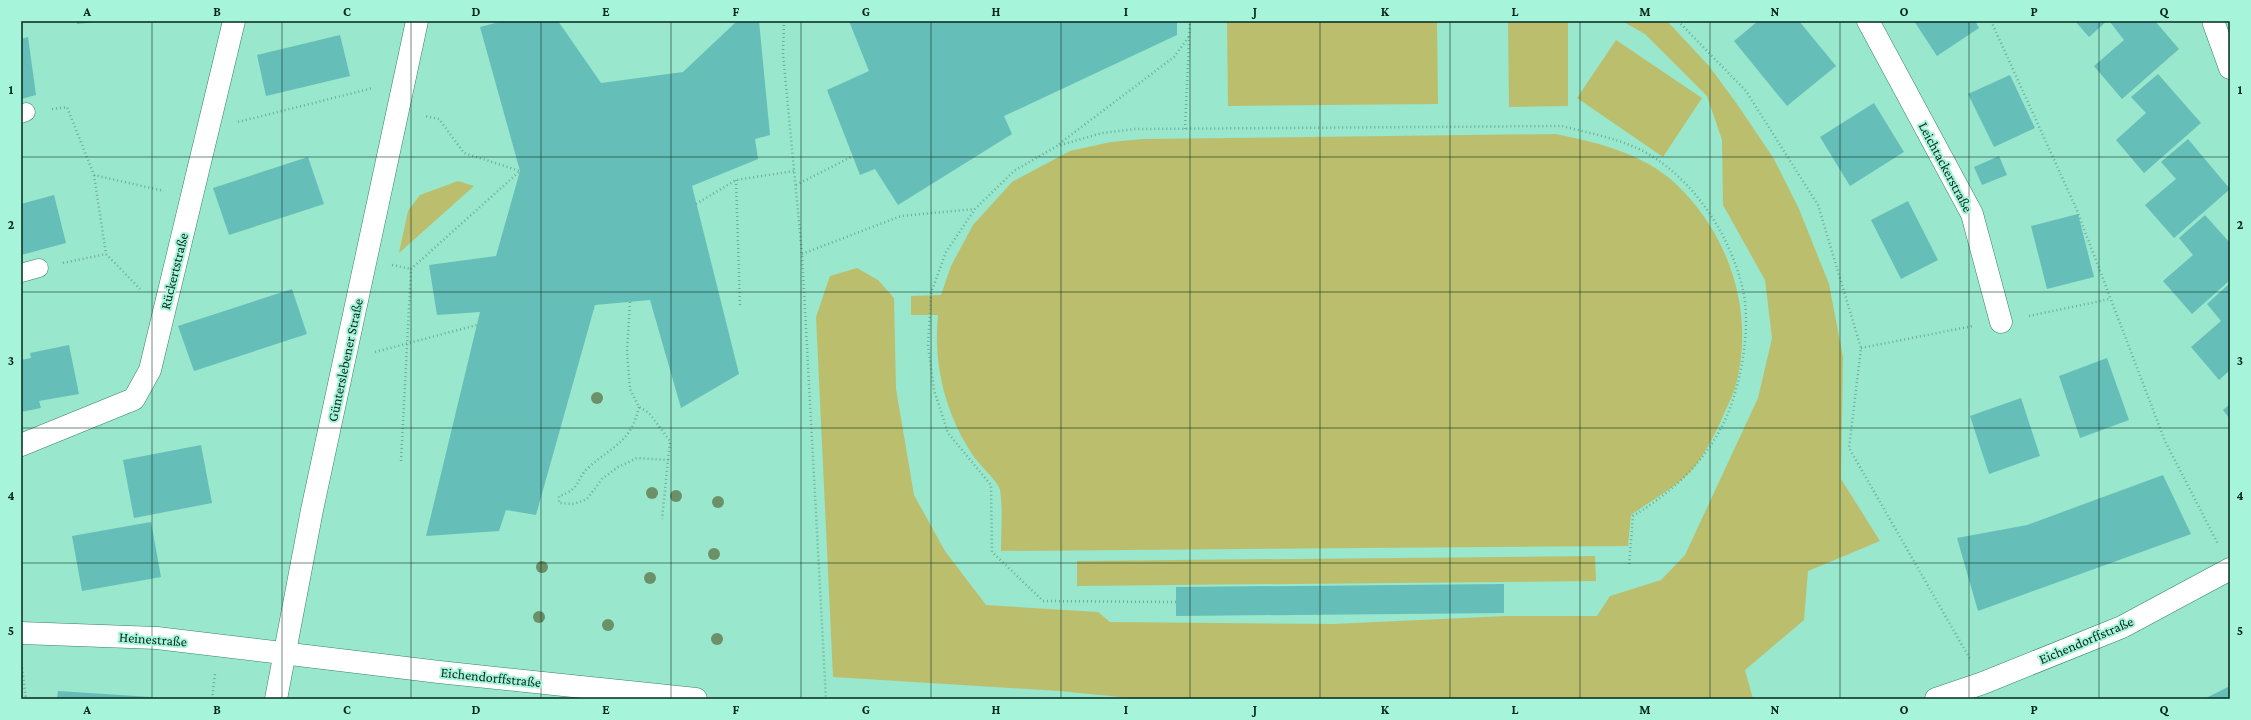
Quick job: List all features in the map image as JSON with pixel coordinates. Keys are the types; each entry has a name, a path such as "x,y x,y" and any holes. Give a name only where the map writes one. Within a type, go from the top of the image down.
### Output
{"street":[{"name":"Rückertstraße","path":"21,445 134,399 150,370 234,21"},
{"name":"Günterslebener Straße","path":"276,699 312,510 417,21"},
{"name":"Leichtackerstraße","path":"1868,21 1972,214 2001,322"},
{"path":"2213,21 2230,68"},
{"name":"Eichendorffstraße","path":"1936,699 1983,683 2122,627 2230,569"},
{"name":"Heinestraße","path":"21,633 157,638 285,652"},
{"name":"Eichendorffstraße","path":"285,652 439,672 696,699"}],"lane":[{"path":"21,274 39,268"}],"path":[{"path":"784,21 783,54 802,254 826,699"},
{"path":"1185,129 1190,21"},
{"path":"1678,21 1746,91 1818,205 1861,348 1849,448 1983,683"},
{"path":"1991,21 2076,208 2166,441 2219,546"},
{"path":"1176,602 1044,601 992,552 991,485 948,433 934,390 928,346 932,293 946,252 975,209 1014,171 1057,146 1174,57 1190,35"},
{"path":"208,129 404,80"},
{"path":"67,106 94,175 106,254 164,313"},
{"path":"401,461 411,269 520,170 464,152 439,119"},
{"path":"1057,146 1102,133 1134,130 1562,126 1606,137 1643,152 1680,179 1707,209 1729,247 1743,287 1746,332 1738,384 1720,430 1688,475 1652,504 1633,516 1629,566"},
{"path":"796,185 853,156"},
{"path":"696,204 736,180 794,171"},
{"path":"94,175 192,197"},
{"path":"736,180 740,306"},
{"path":"802,254 901,216 975,209"},
{"path":"82,259 106,254"},
{"path":"630,302 627,351 630,388 639,407 649,413 670,441 662,519"},
{"path":"345,360 477,325"},
{"path":"1861,348 1945,330"},
{"path":"639,407 636,420 629,434 588,468 579,484 570,493 559,496 559,503 574,504 587,499 602,479 618,467 637,458 669,460"},
{"path":"21,660 26,699"}],"green space":[{"path":"1227,21 1437,21 1438,104 1228,106"},
{"path":"1508,21 1568,21 1568,106 1509,107"},
{"path":"1622,21 1667,21 1709,66 1737,104 1774,159 1799,209 1829,284 1843,357 1841,479 1880,541 1808,571 1804,620 1745,670 1753,699 1140,699 1059,691 833,677 816,317 830,276 857,268 878,280 894,298 896,389 914,495 945,551 986,605 1098,612 1110,622 1332,624 1507,616 1597,616 1610,596 1661,580 1685,555 1758,398 1772,338 1765,280 1723,205 1722,140 1707,96 1645,34"},
{"path":"1616,40 1702,98 1663,157 1577,98"},
{"path":"1556,134 1588,141 1634,157 1649,164 1675,183 1694,204 1711,227 1724,251 1734,277 1740,304 1742,332 1741,360 1735,388 1720,422 1708,447 1692,470 1674,486 1631,515 1628,546 1001,551 1002,512 1000,490 996,482 972,454 948,405 939,370 937,352 938,315 911,315 911,296 941,295 951,266 973,225 1012,182 1070,151 1111,142 1142,139"},
{"path":"458,181 474,186 399,253 408,211 420,195"},
{"path":"1595,556 1596,581 1077,586 1077,561"}],"building":[{"path":"77,21 95,21 95,22 77,24"},
{"path":"503,21 558,21 601,83 683,72 737,21 759,21 770,135 755,139 758,159 692,186 739,374 681,408 650,300 595,305 536,515 506,510 499,531 426,536 480,312 437,315 429,265 496,256 520,171 480,27"},
{"path":"849,21 1177,21 1177,35 1004,116 1012,134 898,205 875,169 860,175 827,90 869,71"},
{"path":"1758,21 1799,21 1836,66 1787,106 1734,41"},
{"path":"1914,21 1975,21 1979,28 1937,56"},
{"path":"2075,21 2107,21 2089,37"},
{"path":"2155,21 2179,49 2122,99 2094,66 2124,40 2110,22"},
{"path":"340,35 350,76 266,96 257,55"},
{"path":"28,37 36,95 21,99 21,39"},
{"path":"2158,74 2201,123 2144,173 2116,140 2146,113 2131,97"},
{"path":"2010,75 2035,128 1994,147 1968,94"},
{"path":"1874,103 1904,152 1850,186 1820,137"},
{"path":"2188,139 2230,189 2174,238 2145,205 2176,179 2161,162"},
{"path":"1999,156 2007,175 1982,185 1974,167"},
{"path":"308,157 324,204 229,235 213,188"},
{"path":"54,195 66,243 21,255 21,204"},
{"path":"1908,201 1938,260 1901,279 1871,220"},
{"path":"2078,214 2094,277 2047,289 2031,226"},
{"path":"2205,215 2230,243 2230,280 2192,314 2163,281 2193,255 2179,238"},
{"path":"2230,283 2230,370 2219,380 2191,347 2221,321 2207,304"},
{"path":"292,289 307,334 194,371 178,326"},
{"path":"69,345 79,394 39,401 41,408 21,412 21,360 31,358 30,353"},
{"path":"2107,358 2129,420 2080,438 2059,376"},
{"path":"2021,398 2040,456 1989,474 1970,416"},
{"path":"2230,404 2230,419 2223,410"},
{"path":"201,445 212,503 134,518 123,460"},
{"path":"2163,475 2191,534 1978,611 1957,538 2027,525"},
{"path":"151,522 161,577 82,591 72,536"},
{"path":"1504,584 1504,613 1176,616 1176,587"},
{"path":"2230,686 2230,699 2204,699"},
{"path":"58,691 151,697 150,699 57,699"}]}
